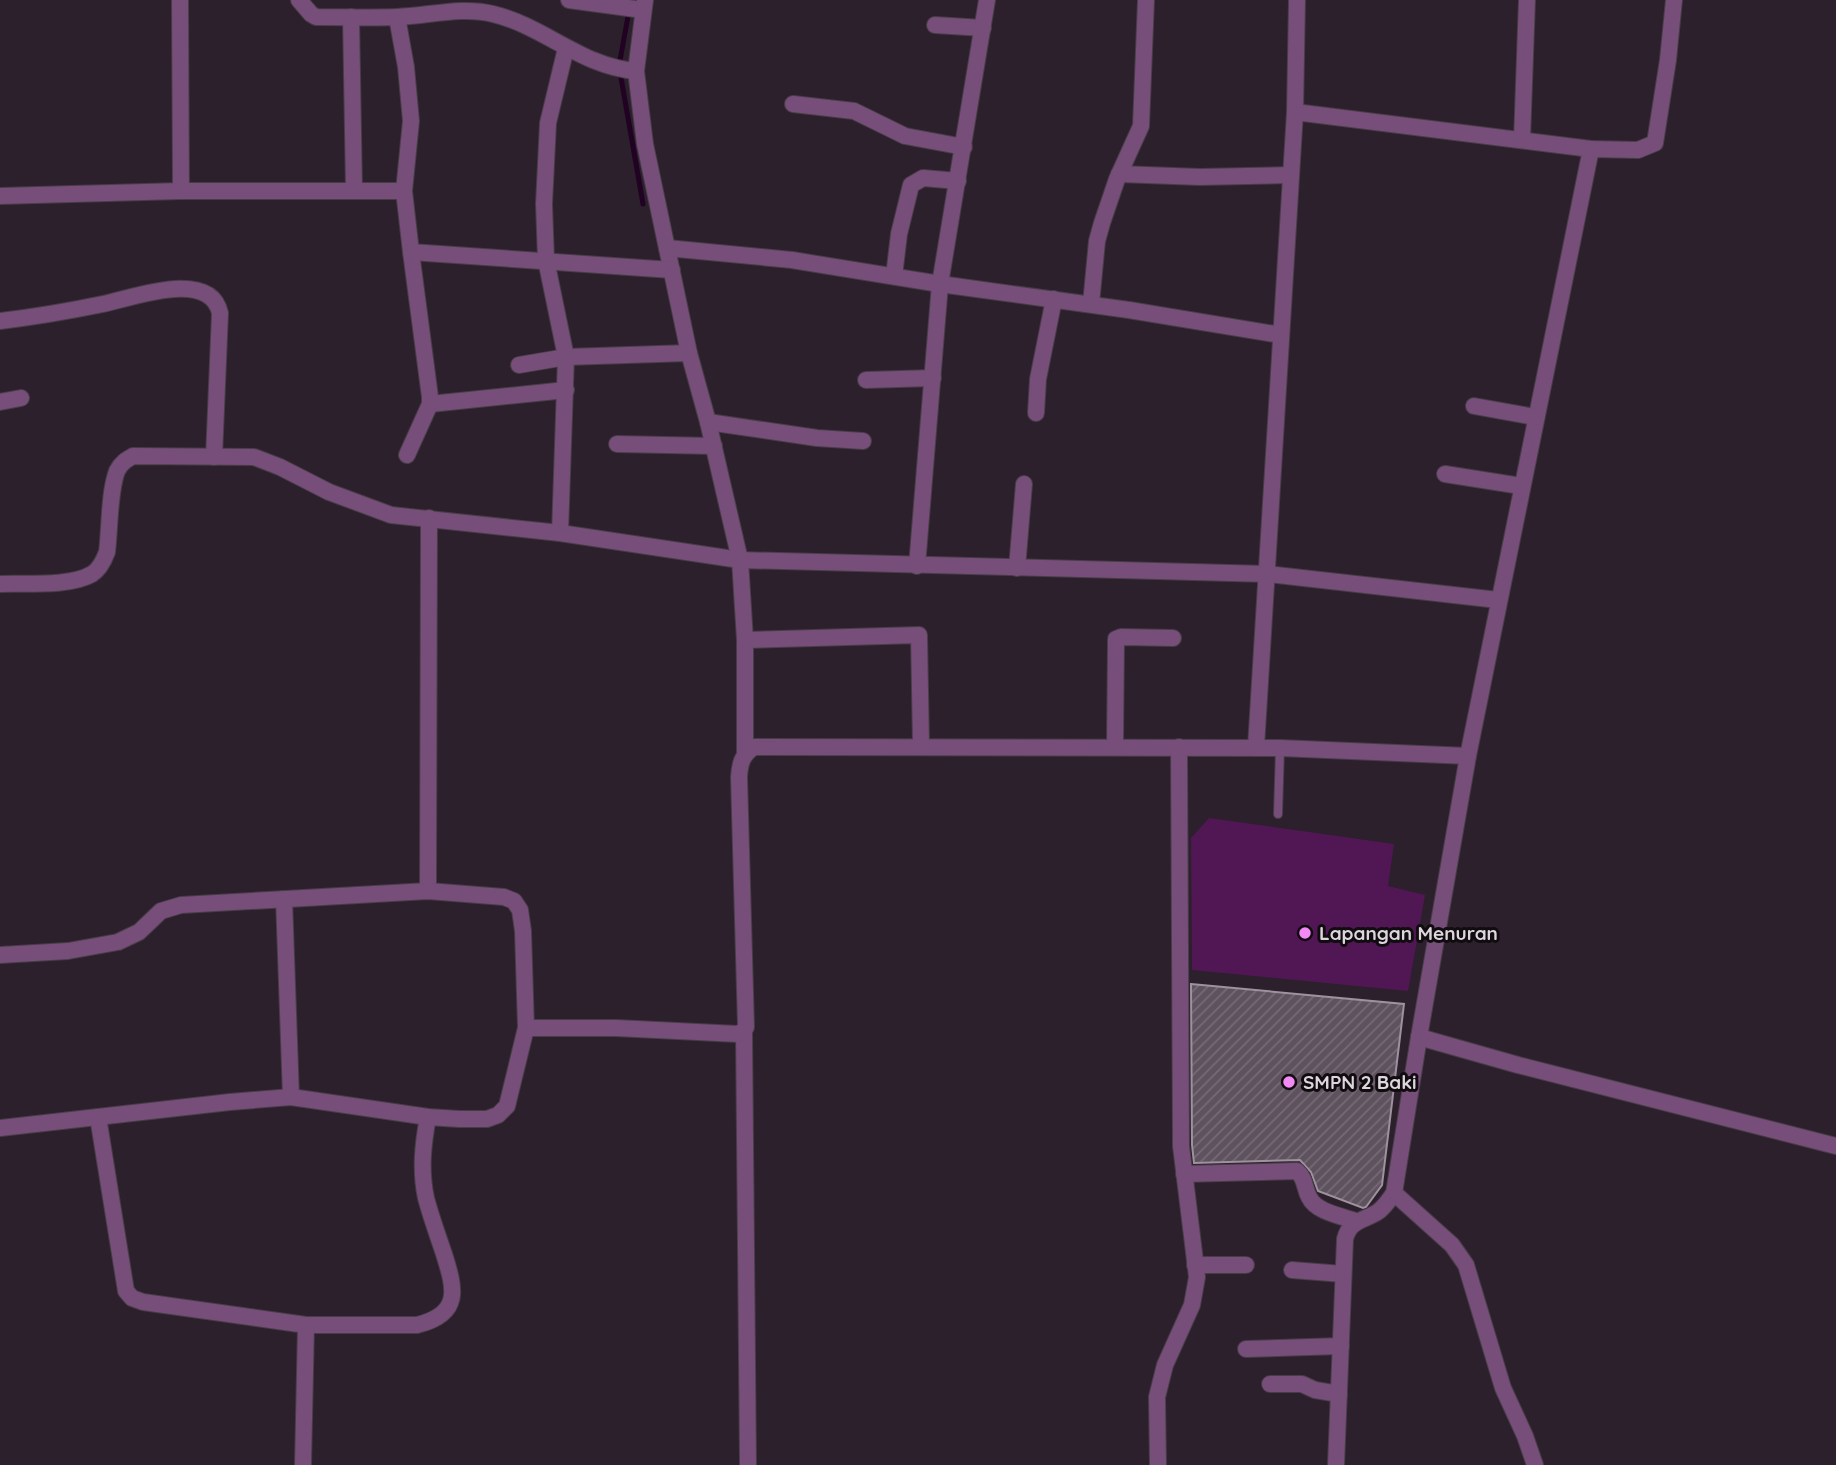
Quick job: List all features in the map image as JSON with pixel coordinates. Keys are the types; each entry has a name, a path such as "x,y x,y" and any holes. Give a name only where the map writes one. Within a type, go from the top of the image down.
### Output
{"street":[{"path":"180,0 181,191"},
{"path":"299,0 310,14 316,17 397,17 476,10 534,28 566,48 625,70"},
{"path":"569,0 644,5 625,70 645,145 689,353 740,560 745,640 745,752 740,763 739,777 748,1465"},
{"path":"917,566 940,284 988,0"},
{"path":"1091,304 1097,241 1119,174 1141,126 1146,0"},
{"path":"1256,747 1291,176 1297,0"},
{"path":"1522,140 1527,0"},
{"path":"1294,112 1591,149 1638,150 1655,143 1674,0"},
{"path":"397,17 407,67 411,121 404,191 429,404 407,455"},
{"path":"351,18 354,190"},
{"path":"935,25 983,28"},
{"path":"561,533 566,357 546,260 544,204 548,123 566,48"},
{"path":"793,104 854,111 905,136 964,147"},
{"path":"1336,1465 1345,1239 1347,1230 1356,1221 1380,1210 1395,1194 1419,1037 1468,757 1591,149"},
{"path":"1119,174 1291,176"},
{"path":"894,276 899,234 911,185 923,178 958,181"},
{"path":"0,196 181,191 404,191"},
{"path":"667,248 792,260 1281,335"},
{"path":"411,252 673,270"},
{"path":"0,321 104,304 158,290 183,289 205,292 214,297 220,313 214,457"},
{"path":"1035,413 1038,379 1054,299"},
{"path":"519,365 566,357 689,353"},
{"path":"866,380 933,378"},
{"path":"429,404 566,390"},
{"path":"0,402 21,398"},
{"path":"1474,407 1535,417"},
{"path":"708,422 817,438 863,441"},
{"path":"617,444 714,446"},
{"path":"0,584 61,582 94,573 107,552 114,481 124,460 133,456 254,457 329,492 391,514 561,533 740,560 1268,574 1498,600"},
{"path":"1445,474 1521,486"},
{"path":"1017,568 1024,484"},
{"path":"428,891 429,519"},
{"path":"745,640 919,635 921,745"},
{"path":"1115,747 1116,639 1173,638"},
{"path":"745,752 754,747 921,745 1256,747 1468,757"},
{"path":"1158,1465 1157,1397 1164,1365 1192,1305 1196,1287 1180,1126 1179,747"},
{"path":"0,955 68,951 118,942 139,932 155,916 172,906 428,891 504,897 514,901 520,910 526,1028 507,1106 498,1115 487,1119 428,1117 291,1097 0,1128"},
{"path":"284,899 291,1097"},
{"path":"526,1028 616,1028 738,1034 744,1031"},
{"path":"1419,1037 1836,1146"},
{"path":"98,1117 126,1291 132,1298 143,1302 306,1325 417,1325 444,1312 452,1299 453,1279 426,1196 422,1149 428,1117"},
{"path":"1184,1174 1297,1171 1303,1178 1313,1204 1356,1221"},
{"path":"1395,1194 1452,1245 1466,1265 1503,1388 1535,1465"},
{"path":"1195,1265 1246,1265"},
{"path":"1292,1270 1343,1274"},
{"path":"303,1465 306,1325"},
{"path":"1247,1349 1341,1346"},
{"path":"1270,1384 1302,1384 1315,1390 1339,1394"}],"lane":[{"path":"1278,814 1280,748"}],"shaded area":[{"name":"Lapangan Menuran","path":"1209,818 1394,844 1388,886 1425,895 1408,991 1192,970 1191,838"}],"building":[{"name":"SMPN 2 Baki","path":"1191,984 1404,1004 1382,1185 1366,1207 1318,1191 1311,1172 1300,1160 1194,1163"}],"waterway":[{"path":"631,0 619,66 643,204"}],"place":[{"name":"Lapangan Menuran","path":"1305,933"},
{"name":"SMPN 2 Baki","path":"1289,1082"}]}
